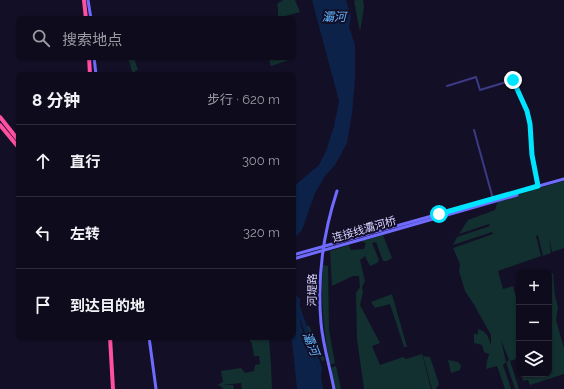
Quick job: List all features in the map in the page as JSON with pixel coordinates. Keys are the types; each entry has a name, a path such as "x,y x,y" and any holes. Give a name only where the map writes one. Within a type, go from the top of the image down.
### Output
{"highway":[{"path":"84,0 86,16"},
{"path":"89,60 90,72"},
{"path":"0,117 16,137"},
{"path":"0,125 16,144"},
{"path":"110,340 113,389"}],"main road":[{"path":"88,0 91,16"},
{"path":"94,60 96,72"},
{"path":"439,216 538,186 564,180"},
{"path":"439,216 564,180"},
{"name":"河堤路","path":"334,389 321,323 320,285 323,244 337,191"},
{"name":"连接线灞河桥","path":"296,254 439,216"},
{"name":"连接线灞河桥","path":"296,258 439,216"},
{"path":"148,340 156,389"}],"street":[{"path":"447,86 476,77 480,90 513,80 527,111 530,124 532,155 538,186"},
{"path":"474,130 493,199"}],"green space":[{"path":"283,0 295,0 300,12 285,16 278,16 277,4"},
{"path":"363,0 364,7 360,32 354,1"},
{"path":"135,60 138,70 132,72 129,61"},
{"path":"269,60 289,60 271,66"},
{"path":"564,181 564,248 552,252 549,236 551,253 543,256 538,235 536,236 541,256 498,271 503,289 513,286 516,296 516,359 510,361 519,389 515,389 506,362 503,365 511,389 505,389 497,366 486,369 489,354 484,352 482,345 474,343 474,334 478,334 478,329 486,333 491,346 491,335 465,291 459,271 460,264 453,248 493,234 492,232 453,245 457,237 490,226 489,224 459,234 468,220 495,210 498,200","holes":["501,340 509,360 506,362"]},
{"path":"383,235 392,258 387,261 383,261 376,242 372,243 379,260 377,263 370,266 365,256 360,260 365,281 362,287 363,292 360,305 380,343 372,346 380,365 403,357 406,359 422,354 431,389 364,389 357,339 356,293 360,287 359,276 353,276 332,286 330,251 349,245 351,250 364,249 366,243 361,241"},
{"path":"323,265 328,266 329,330 335,363 330,365 323,315"},
{"path":"552,274 558,307 556,320 564,348 564,374 530,385 528,380 523,381 522,377 552,377"},
{"path":"392,294 407,347 404,347 390,304 375,308 371,302"},
{"path":"306,326 309,326 325,360 322,361"},
{"path":"250,340 269,340 272,389 242,389 241,383 222,385 233,385 234,389 224,389 219,385 215,386 223,382 221,371 241,368 245,373 254,371 255,365 260,364 259,356 254,356"},
{"path":"423,356 430,357 439,384 436,389 432,389"},
{"path":"448,360 458,362 461,365 460,370 451,373"},
{"path":"336,366 341,389 334,389 331,370 332,367"}],"water":[{"name":"灞河","path":"312,0 346,0 351,17 349,27 355,45 355,78 352,114 347,143 335,165 325,176 315,193 302,230 296,236 296,184 319,165 326,151 334,126 339,101"},
{"name":"灞河","path":"296,296 300,299 300,321 302,330 319,371 323,389 297,389 291,340 296,340"}],"waterway":[{"name":"灞河","path":"296,302 320,368 318,389"}],"route":[{"path":"439,214 538,186 532,155 530,124 527,111 513,80"}]}
